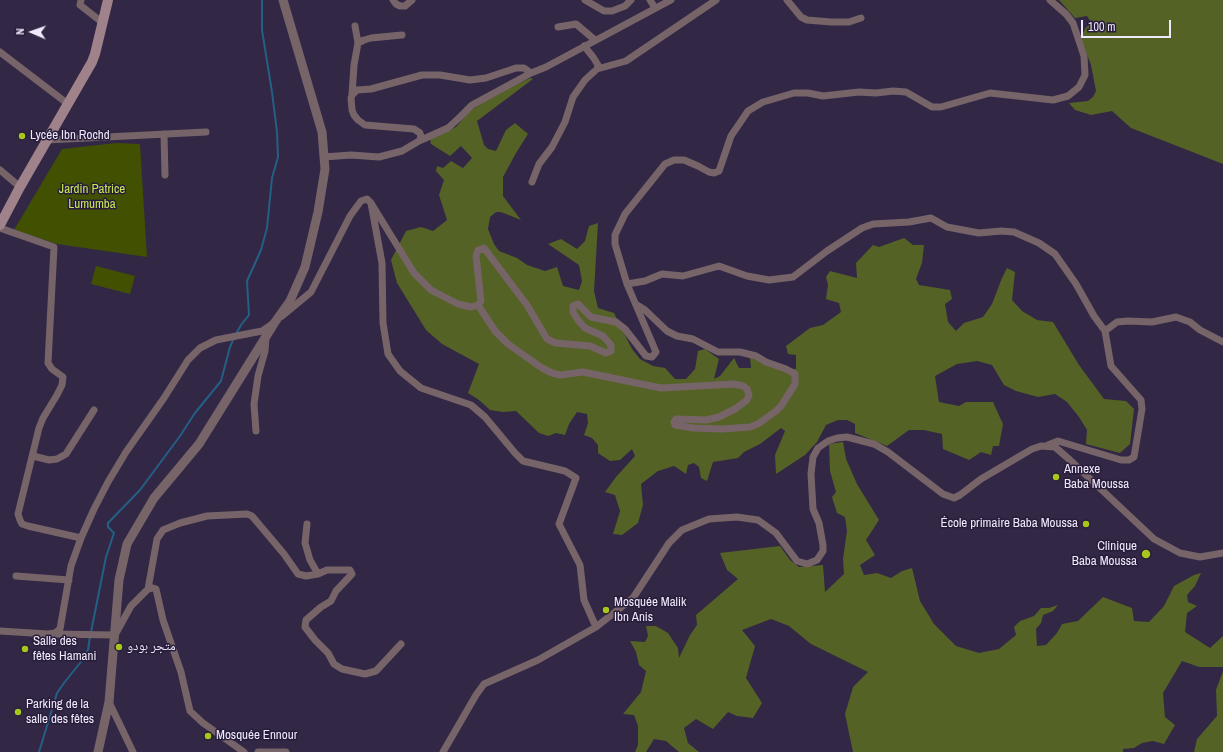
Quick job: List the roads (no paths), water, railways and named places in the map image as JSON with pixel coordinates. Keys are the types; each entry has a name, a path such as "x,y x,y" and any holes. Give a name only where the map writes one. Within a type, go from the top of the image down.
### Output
{"main road":[{"path":"0,225 20,187 92,62 108,0"}],"street":[{"path":"81,0 80,5 103,23"},
{"path":"98,752 109,702 119,580 127,544 154,498 198,444 264,334 275,322 290,301 305,267 318,212 325,169 322,132 283,0"},
{"path":"393,0 400,6 405,6 412,0"},
{"path":"585,0 604,11 612,11 619,9 631,0"},
{"path":"650,0 654,8"},
{"path":"324,157 350,154 379,157 402,151 419,141 448,128 472,105 671,0"},
{"path":"532,182 539,164 552,147 565,122 574,97 586,80 597,69 626,61 716,0"},
{"path":"787,0 801,17 807,20 849,22 856,21 861,18"},
{"path":"275,322 311,292 350,216 361,201 367,199 414,273 431,290 458,304 471,307 478,305 481,301 476,256 478,250 484,248 527,305 547,339 556,343 590,346 606,353 611,351 611,345 603,336 585,328 578,320 573,312 573,306 578,304 592,317 616,322 625,330 646,356 652,357 656,352 627,284 615,244 615,235 625,214 665,164 674,160 684,160 709,172 714,173 719,171 730,136 743,116 748,111 763,102 794,93 808,93 823,96 859,92 906,92 932,107 941,107 990,93 1053,100 1068,96 1079,87 1085,75 1084,56 1073,23 1066,14 1050,0"},
{"path":"558,27 576,24 595,40"},
{"path":"355,26 358,43 354,65 352,95 352,110 354,115 365,125 414,129 420,133 421,137 419,141"},
{"path":"358,43 371,38 402,35"},
{"path":"584,46 598,65 597,69"},
{"path":"0,52 68,104"},
{"path":"352,95 358,90 422,75 440,75 470,80 486,78 516,68 524,68 532,73"},
{"path":"47,140 206,132"},
{"path":"164,134 165,175"},
{"path":"0,170 20,187"},
{"path":"371,204 382,263 382,323 388,354 400,372 421,388 471,405 485,417 523,461 565,471 576,478 559,524 580,565 584,600 596,627"},
{"path":"627,284 645,281 662,274 683,276 719,266 747,276 769,280 794,277 828,251 862,228 873,224 909,222 932,218 947,227 979,233 1001,230 1014,232 1040,242 1055,254 1076,284 1094,316 1105,330 1111,366 1142,400 1142,409 1134,457 1129,460 1121,460 1058,441 1046,446"},
{"path":"0,228 54,247 48,363 52,369 63,377 62,385 43,418 18,514 22,524 81,538"},
{"path":"478,305 495,331 508,344 542,368 552,373 560,375 583,372 661,388 734,384 747,388 749,394 747,400 735,409 719,417 706,420 676,419 674,422 675,425 693,428 722,429 750,427 758,424 776,411 781,406 795,384 795,374 766,362 756,356 740,352 718,352 693,339 677,336 667,331 645,310 636,305"},
{"path":"1105,330 1117,322 1152,322 1176,317 1190,322 1200,330 1223,342"},
{"path":"48,634 55,633 60,629 69,580 70,566 81,538 108,482 126,452 164,398 188,360 200,348 216,340 264,334"},
{"path":"256,431 254,404 258,376 265,351 264,334"},
{"path":"33,456 49,460 57,459 66,454 94,410"},
{"path":"443,752 484,684 538,660 596,627 634,598 669,544 682,530 709,519 737,517 758,520 776,533 797,561 807,564 817,560 823,551 823,545 819,524 813,509 811,474 813,457 818,448 828,441 837,438 847,437 874,444 888,452 943,494 954,498 981,479 1032,449 1041,446 1055,447 1154,540 1180,553 1200,557 1223,553"},
{"path":"115,635 131,606 148,589 157,539 163,530 180,523 207,516 247,514 252,516 284,554 298,574 306,576 318,574 327,570 350,570 352,574 336,591 331,601 321,607 306,620 304,627 314,640 328,653 334,664 342,669 365,674 376,671 400,644"},
{"path":"307,524 305,543 310,560 318,574"},
{"path":"16,576 69,580"},
{"path":"148,589 156,589 163,620 181,672 190,711 203,723 244,752"},
{"path":"0,631 72,635 115,635"},
{"path":"109,702 134,752"},
{"path":"258,752 286,752"}],"waterway":[{"path":"236,334 249,315 247,281 261,250 267,228 272,178 278,157 277,132 272,92 262,30 262,0"},
{"path":"91,632 106,557 114,533 108,527 108,523 140,490 195,413 221,381 230,347 234,338"},
{"path":"39,752 57,693 88,650 90,636"}],"place":[{"name":"Lycée Ibn Rochd","path":"22,136"},
{"name":"Annexe Baba Moussa","path":"1056,477"},
{"name":"École primaire Baba Moussa","path":"1086,524"},
{"name":"Clinique Baba Moussa","path":"1146,554"},
{"name":"Mosquée Malik Ibn Anis","path":"606,610"},
{"name":"متجر بودو","path":"119,647"},
{"name":"Salle des fêtes Hamani","path":"25,649"},
{"name":"Parking de la salle des fêtes","path":"18,712"},
{"name":"Mosquée Ennour","path":"208,736"}],"park label":[{"name":"Jardin Patrice Lumumba","path":"92,198"}]}
